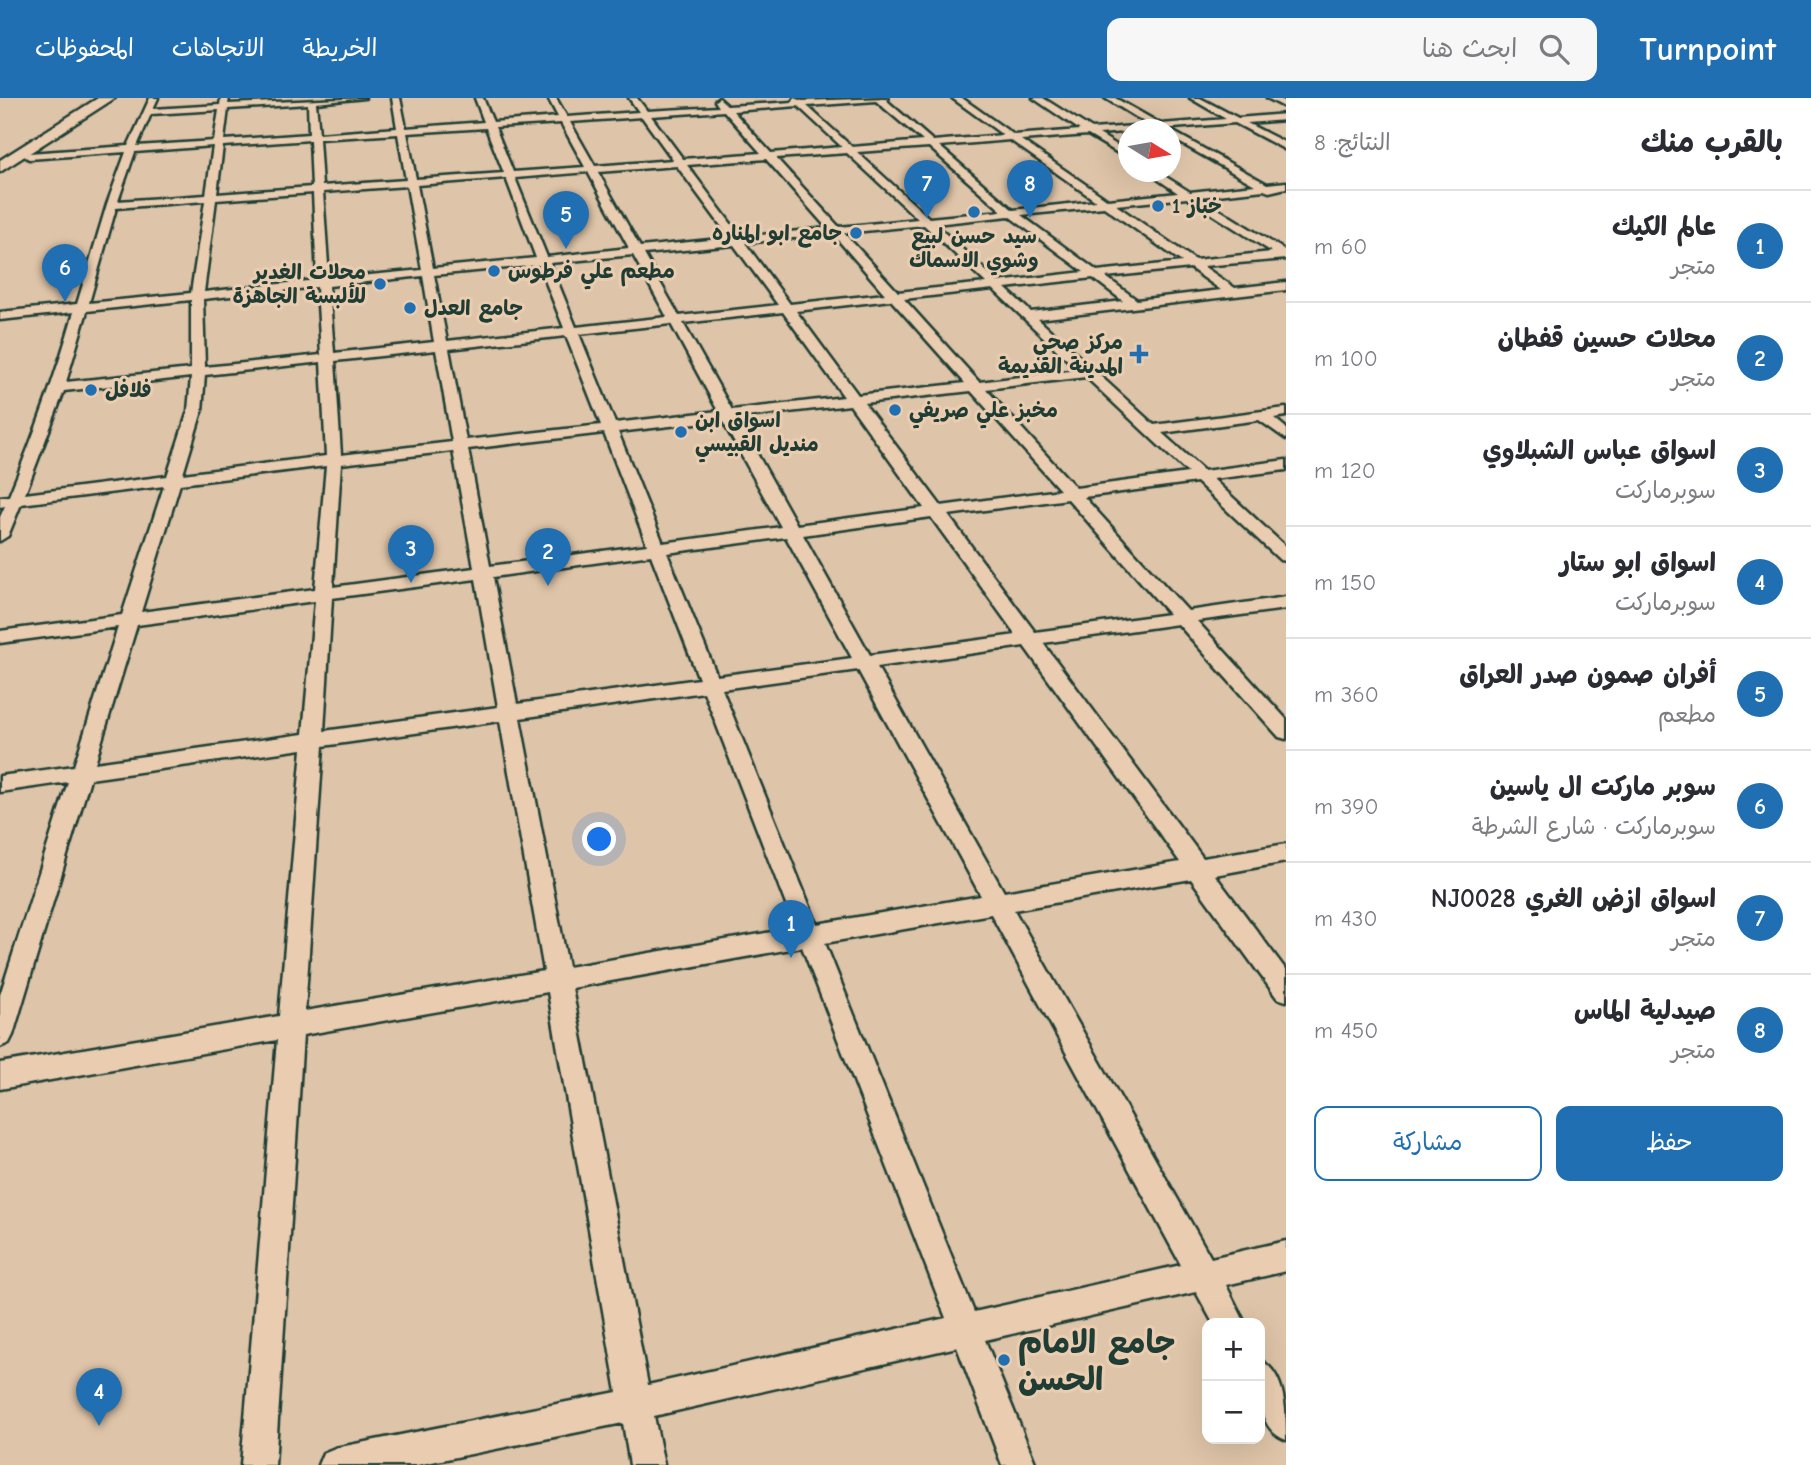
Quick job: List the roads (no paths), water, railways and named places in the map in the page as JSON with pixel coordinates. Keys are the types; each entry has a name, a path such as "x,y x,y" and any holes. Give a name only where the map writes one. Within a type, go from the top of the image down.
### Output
{"main road":[{"path":"0,158 95,98"},
{"path":"0,167 108,98"}],"street":[{"path":"0,536 8,501 58,387 112,205 131,149 154,98"},
{"path":"148,112 224,102 361,98"},
{"path":"396,98 647,1465"},
{"path":"479,98 1019,1465"},
{"path":"552,98 1227,1318"},
{"path":"633,98 1286,989"},
{"path":"878,98 1011,213 1135,304"},
{"path":"29,156 645,114 721,103 884,98"},
{"path":"956,98 1232,292"},
{"path":"1037,98 1118,149"},
{"path":"1110,98 1146,119"},
{"path":"1194,98 1286,147"},
{"path":"1271,98 1286,105"},
{"path":"258,1465 334,460 314,137 318,100"},
{"path":"797,101 1286,556"},
{"path":"0,1035 195,411 198,372 197,296 224,102"},
{"path":"721,103 1286,732"},
{"path":"1181,126 1286,117"},
{"path":"112,205 1118,130"},
{"path":"1181,139 1286,199"},
{"path":"1169,182 1285,255"},
{"path":"0,316 1286,185"},
{"path":"58,387 1285,255"},
{"path":"1028,317 1286,286"},
{"path":"8,501 334,460 460,448 1089,373"},
{"path":"1151,430 1286,412"},
{"path":"1262,415 1286,435"},
{"path":"0,637 1286,465"},
{"path":"0,784 1286,603"},
{"path":"0,1076 1286,853"},
{"path":"335,1465 636,1404 1286,1256"},
{"path":"1263,1381 1286,1424"}],"place":[{"name":"خباز 1","path":"1158,206"},
{"name":"سيد حسن لبيع وشوي الاسماك","path":"974,212"},
{"name":"اسواق ازض الغري NJ0028","path":"927,218"},
{"name":"صيدلية الماس","path":"1030,218"},
{"name":"جامع ابو المناره","path":"856,233"},
{"name":"أفران صمون صدر العراق","path":"566,249"},
{"name":"مطعم علي فرطوس","path":"494,271"},
{"name":"محلات الغدير للألبسة الجاهزة","path":"380,284"},
{"name":"سوبر ماركت ال ياسين","path":"65,302"},
{"name":"جامع العدل","path":"410,308"},
{"name":"مركز صحي المدينة القديمة","path":"1139,354"},
{"name":"فلافل","path":"91,390"},
{"name":"مخبز علي صريفي","path":"895,410"},
{"name":"اسواق ابن منديل القبيسي","path":"681,432"},
{"name":"اسواق عباس الشبلاوي","path":"411,583"},
{"name":"محلات حسين قفطان","path":"548,586"},
{"name":"عالم الكيك","path":"791,958"},
{"name":"جامع الامام الحسن","path":"1004,1360"},
{"name":"اسواق ابو ستار","path":"99,1426"}]}
